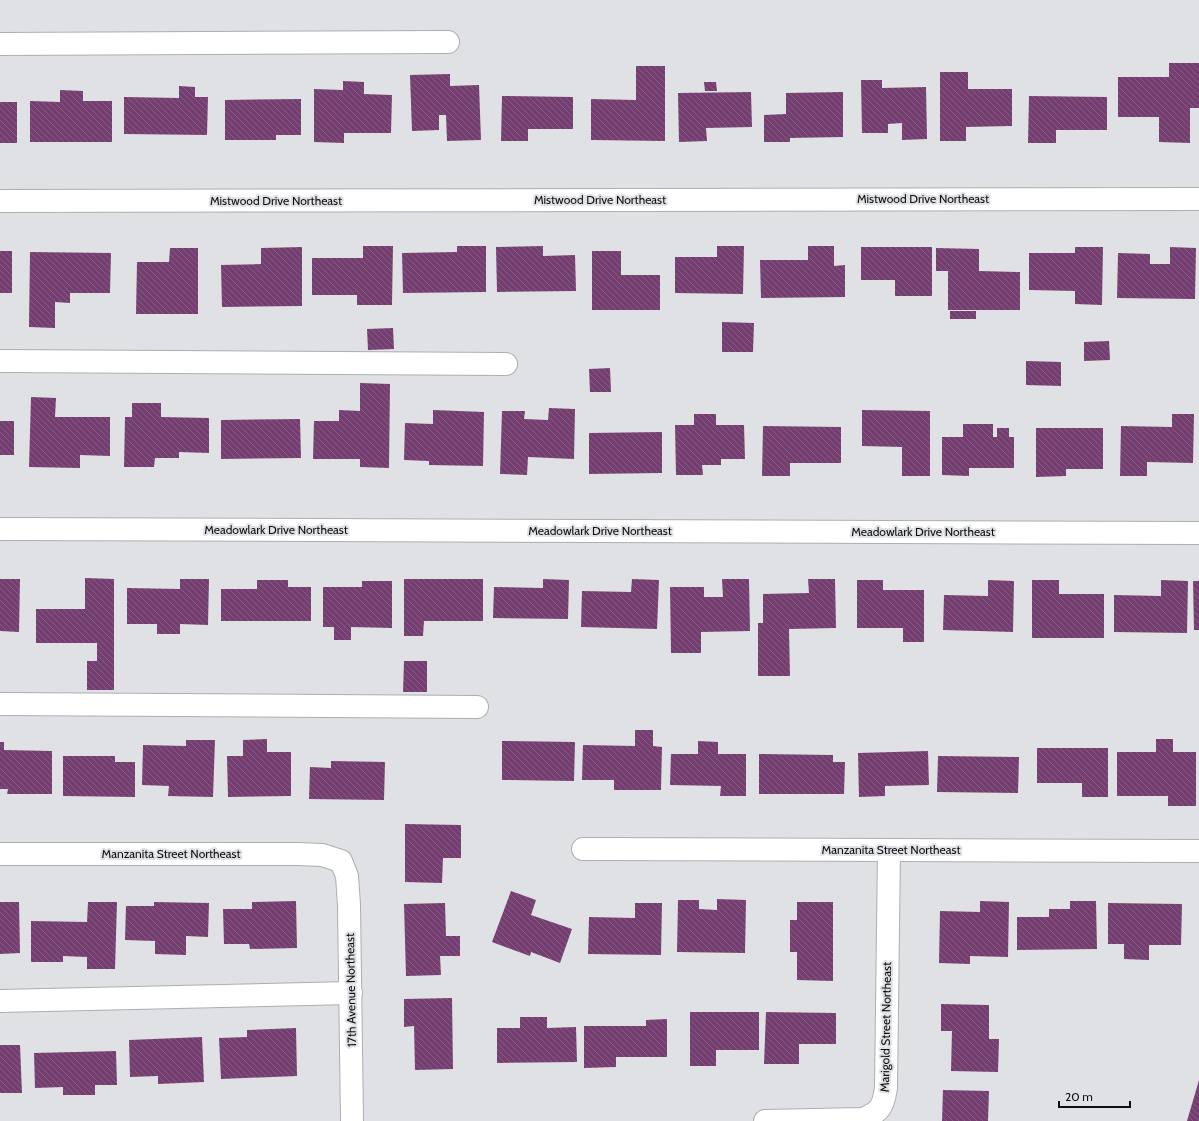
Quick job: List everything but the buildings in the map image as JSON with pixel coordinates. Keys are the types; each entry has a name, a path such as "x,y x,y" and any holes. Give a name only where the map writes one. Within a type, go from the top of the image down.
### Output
{"street":[{"path":"0,44 448,42"},
{"name":"Mistwood Drive Northeast","path":"0,201 1199,199"},
{"path":"0,361 506,364"},
{"name":"Meadowlark Drive Northeast","path":"0,529 1199,534"},
{"path":"0,704 477,707"},
{"name":"Manzanita Street Northeast","path":"583,849 1199,851"},
{"name":"Marigold Street Northeast","path":"766,1121 863,1119 876,1113 883,1103 886,1080 889,850"},
{"name":"Manzanita Street Northeast","path":"0,854 298,854 322,855 341,861"},
{"name":"17th Avenue Northeast","path":"341,861 347,876 351,993 352,1121"},
{"path":"0,1001 351,993"}]}
